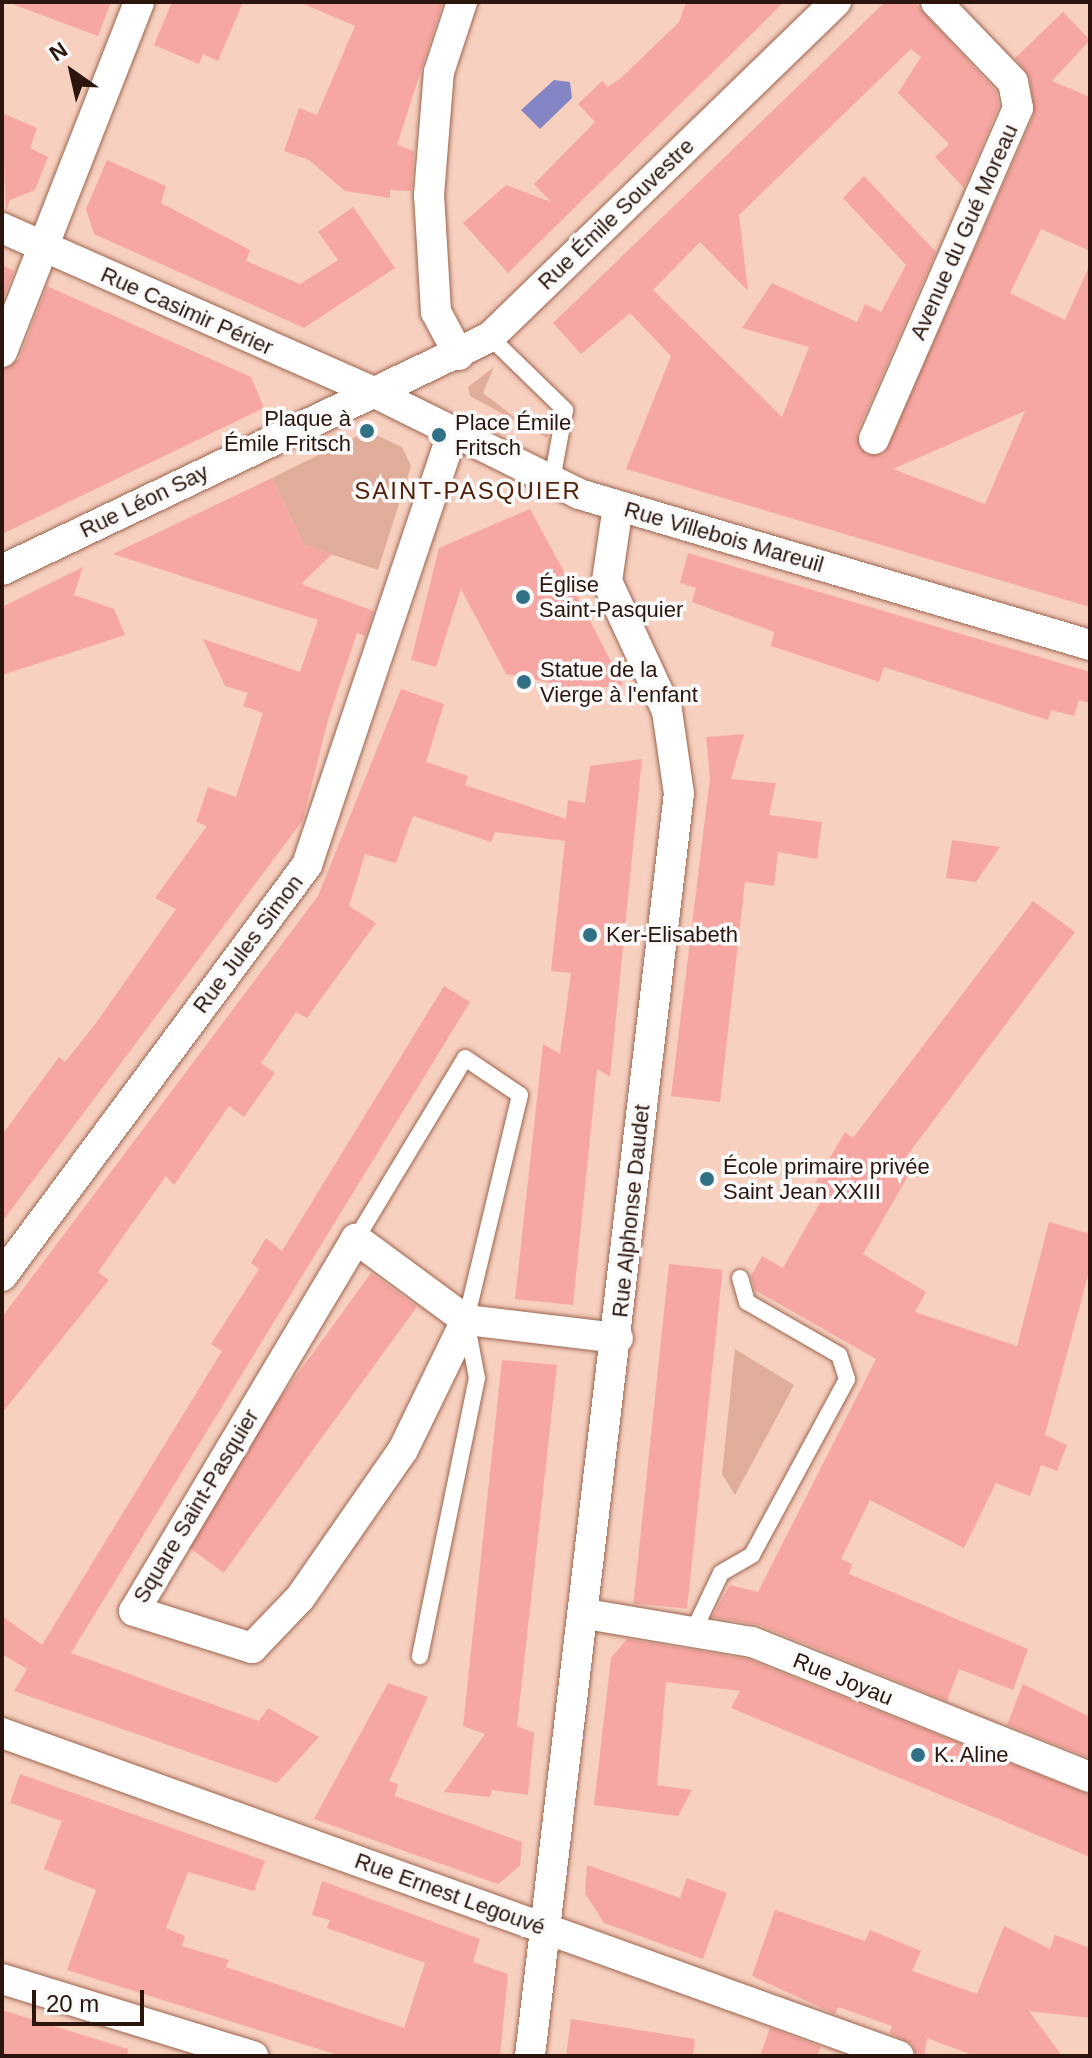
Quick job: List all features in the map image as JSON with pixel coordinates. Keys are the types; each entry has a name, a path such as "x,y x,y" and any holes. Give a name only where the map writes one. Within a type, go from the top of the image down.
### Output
{"street":[{"path":"2,352 139,2"},
{"path":"459,355 436,312 429,195 439,72 462,2"},
{"name":"Rue Émile Souvestre","path":"373,392 459,355 490,337 836,2"},
{"name":"Avenue du Gué Moreau","path":"874,439 1018,108 1013,82 936,2"},
{"name":"Rue Casimir Périer","path":"2,228 373,392"},
{"name":"Rue Villebois Mareuil","path":"373,392 552,480 618,506 1090,645"},
{"name":"Rue Léon Say","path":"2,570 373,392"},
{"name":"Rue Jules Simon","path":"2,1276 307,865 453,431"},
{"name":"Rue Alphonse Daudet","path":"530,2056 586,1614 679,794 667,711 607,581 618,506"},
{"path":"356,1239 466,1320 618,1338"},
{"name":"Square Saint-Pasquier","path":"356,1239 134,1611 252,1648 300,1598 403,1450 466,1320"},
{"name":"Rue Joyau","path":"586,1614 752,1642 1090,1777"},
{"name":"Rue Ernest Legouvé","path":"2,1733 899,2056"},
{"path":"2,1979 253,2056"}],"lane":[{"path":"490,337 565,410 552,480"},
{"path":"356,1239 465,1058 520,1095 466,1320 477,1378 420,1656"},
{"path":"693,1632 721,1573 752,1555 847,1379 839,1355 747,1302 740,1278"}],"shaded area":[{"path":"494,367 483,393 525,425 545,416 552,426 547,438 470,396 468,387"},
{"path":"367,431 402,447 411,466 378,570 304,545 272,478"},
{"path":"735,1349 794,1385 735,1495 722,1474"}],"water":[{"path":"554,80 570,82 572,98 540,129 521,110"}],"building":[{"path":"7,2 111,2 98,36"},
{"path":"172,2 243,2 218,61 203,54 199,64 154,45"},
{"path":"299,2 443,2 397,145 414,151 411,191 390,190 390,198 345,191 309,160 284,151 299,108 317,115 355,26"},
{"path":"686,2 784,2 508,273 463,223 506,185 551,202 534,184 595,122 578,104 602,81 608,87 622,77 679,22"},
{"path":"885,2 914,2 996,91 999,106 964,188 935,157 949,144 898,93 921,57 911,49 739,215 748,291 700,242 653,290 782,417 809,347 742,328 772,283 857,322 865,304 881,312 906,265 843,198 864,176 936,252 857,433 866,455 884,454 1034,115 1030,78 1015,58 1063,12 1090,40 1052,81 1090,97 1090,251 1041,229 1010,293 1065,320 1090,264 1090,607 626,469 671,356 630,313 581,354 553,323","holes":["1025,411 985,504 893,469"]},
{"path":"2,113 37,128 30,148 48,157 35,190 10,200 6,211"},
{"path":"107,160 166,186 161,203 250,250 246,261 300,284 338,260 318,232 353,207 395,268 304,328 94,234 86,209"},
{"path":"2,265 14,271 2,303"},
{"path":"47,286 251,377 264,408 2,534 2,370 19,359"},
{"path":"272,478 304,545 332,554 301,584 374,611 365,636 357,633 328,720 303,820 2,1222 2,1135 59,1057 65,1062 96,1023 176,909 155,898 207,826 196,822 208,787 236,797 263,713 243,706 248,693 225,686 203,639 300,672 318,620 113,554"},
{"name":"Église Saint-Pasquier","path":"530,509 623,685 556,692 556,684 506,674 461,589 436,667 411,660 439,548"},
{"path":"688,553 1090,672 1090,703 1079,700 1074,716 1051,710 1048,720 884,667 879,682 771,646 774,632 692,602 696,588 680,583"},
{"path":"83,567 74,595 114,609 125,635 2,675 2,607"},
{"path":"401,689 444,704 426,762 468,776 465,785 566,819 568,800 585,803 590,766 642,759 610,1077 597,1069 573,1305 515,1299 543,1044 560,1054 571,973 551,971 565,841 495,832 491,842 413,816 396,863 365,854 349,906 376,923 307,1018 296,1012 261,1063 275,1073 244,1117 229,1106 174,1185 166,1176 98,1272 109,1280 2,1413 2,1317 318,896"},
{"path":"744,734 731,779 776,783 769,815 822,822 817,859 778,852 774,886 745,882 720,1102 671,1096 710,778 706,737"},
{"path":"952,840 1000,847 976,882 946,878"},
{"path":"1033,901 1075,932 897,1169 908,1176 863,1254 926,1292 915,1312 1017,1346 1049,1222 1090,1234 1090,1268 1045,1435 1067,1445 1057,1471 1041,1465 1030,1496 996,1483 964,1548 870,1500 841,1559 852,1564 849,1574 1028,1649 1013,1690 959,1669 947,1701 759,1625 712,1617 730,1585 758,1592 876,1359 755,1290 751,1276 762,1256 783,1268 822,1199 810,1192 845,1132 853,1138"},
{"path":"444,986 470,1002 71,1653 259,1721 268,1708 319,1737 277,1783 14,1691 27,1669 2,1654 2,1616 42,1645 222,1351 211,1344 259,1269 251,1263 266,1238 282,1251"},
{"path":"669,1264 723,1270 687,1609 633,1603"},
{"path":"371,1273 417,1307 224,1573 178,1539"},
{"path":"502,1360 557,1365 517,1726 534,1733 528,1795 492,1790 490,1797 444,1792 485,1734 463,1726"},
{"path":"627,1639 747,1659 1090,1795 1090,1857 731,1708 740,1691 666,1682 657,1785 692,1790 678,1816 594,1805 611,1658"},
{"path":"388,1683 428,1697 389,1781 398,1784 395,1796 522,1842 520,1866 498,1884 314,1819"},
{"path":"1023,1684 1090,1717 1090,1758 1007,1725"},
{"path":"20,1774 265,1861 254,1891 188,1872 166,1928 185,1936 182,1946 229,1960 226,1967 404,2028 425,1963 327,1928 330,1920 312,1915 322,1881 480,1939 473,1962 508,1974 500,2056 341,2056 67,1970 96,1890 44,1869 62,1821 10,1803"},
{"path":"587,1865 680,1898 687,1878 727,1893 703,1959 604,1923 585,1893"},
{"path":"775,1910 865,1941 870,1930 921,1951 912,1971 977,1994 1004,1926 1050,1949 1055,1935 1090,1948 1090,2018 1029,2011 1062,2056 975,2056 927,2038 924,2056 917,2056 912,2044 889,2033 892,2026 838,2007 835,2014 752,1976"},
{"path":"2,2010 128,2049 127,2056 2,2056"},
{"path":"571,2019 695,2039 693,2056 566,2056"},
{"path":"770,2028 821,2047 817,2056 760,2056"}],"place":[{"name":"Plaque à Émile Fritsch","path":"367,431"},
{"name":"Place Émile Fritsch","path":"439,435"},
{"name":"Église Saint-Pasquier","path":"523,597"},
{"name":"Statue de la Vierge à l'enfant","path":"524,682"},
{"name":"Ker-Elisabeth","path":"590,935"},
{"name":"École primaire privée Saint Jean XXIII","path":"707,1179"},
{"name":"K. Aline","path":"918,1755"}],"district":[{"name":"SAINT-PASQUIER","path":"468,491"}]}
